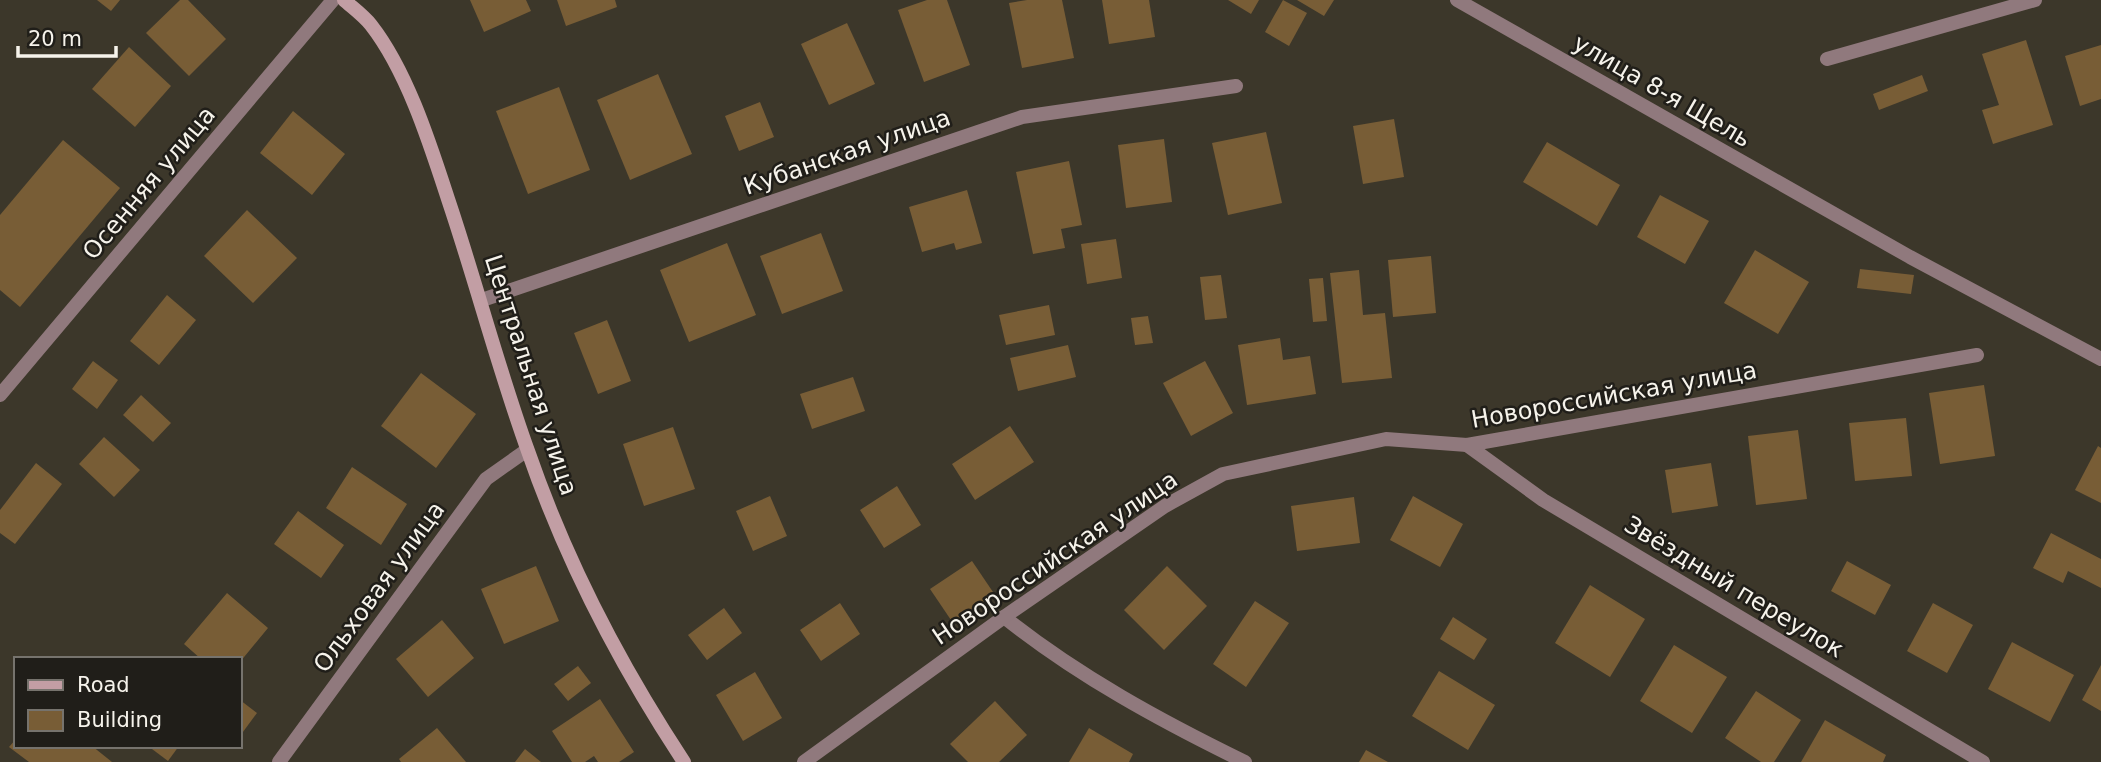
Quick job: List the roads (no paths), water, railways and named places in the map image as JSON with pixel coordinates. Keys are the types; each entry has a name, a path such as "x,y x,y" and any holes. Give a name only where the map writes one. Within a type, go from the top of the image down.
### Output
{"street":[{"name":"Осенняя улица","path":"0,395 333,0"},
{"name":"Центральная улица","path":"344,0 371,26 406,86 431,148 482,300 527,450 611,642 684,762"},
{"name":"улица 8-я Щель","path":"1457,0 1844,221 2101,359"},
{"path":"1827,59 2035,0"},
{"name":"Кубанская улица","path":"482,300 1022,117 1236,86"},
{"name":"Новороссийская улица","path":"804,762 1004,617 1164,506 1223,474 1386,439 1467,445 1977,355"},
{"name":"Звёздный переулок","path":"1467,445 1543,500 1983,762"},
{"name":"Ольховая улица","path":"279,762 486,479 527,450"},
{"path":"1004,617 1046,650 1170,725 1245,762"}]}
